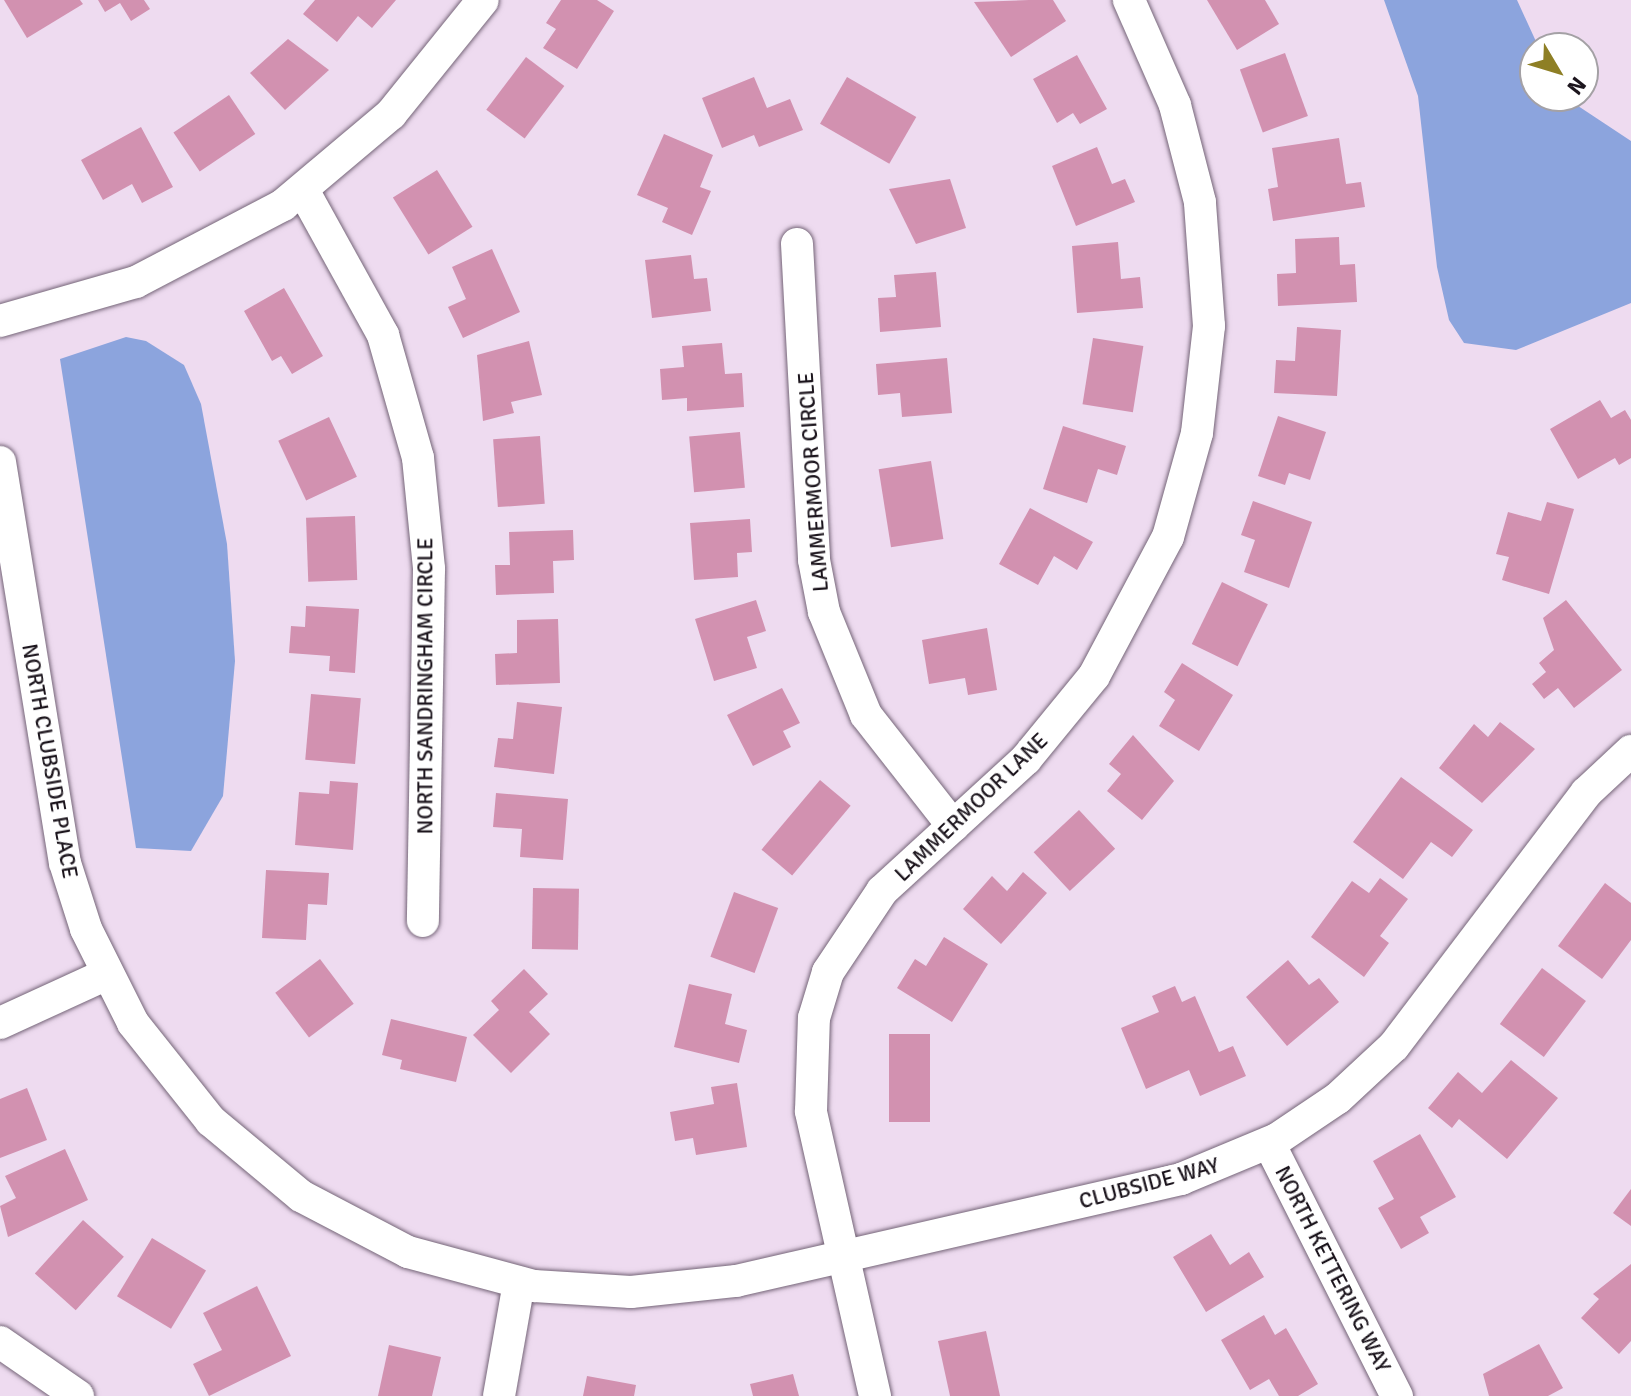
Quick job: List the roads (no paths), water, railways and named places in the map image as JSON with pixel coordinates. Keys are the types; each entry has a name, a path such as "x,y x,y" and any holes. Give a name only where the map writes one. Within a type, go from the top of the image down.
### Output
{"street":[{"path":"0,321 162,271 303,190 391,114 483,0"},
{"name":"LAMMERMOOR LANE","path":"875,1396 811,1111 814,1018 851,929 1043,741 1117,641 1168,537 1197,433 1209,326 1200,202 1175,105 1129,0"},
{"name":"NORTH SANDRINGHAM CIRCLE","path":"303,190 383,335 418,458 429,569 423,921"},
{"name":"LAMMERMOOR CIRCLE","path":"797,244 814,560 824,612 866,715 953,826"},
{"name":"NORTH CLUBSIDE PLACE","path":"0,462 59,836 107,974 178,1085 277,1179 394,1246 519,1283 602,1293 736,1281"},
{"name":"CLUBSIDE WAY","path":"736,1281 1181,1179 1269,1143 1338,1098 1394,1046 1586,793 1631,751"},
{"path":"0,1023 107,974"},
{"name":"NORTH KETTERING WAY","path":"1269,1143 1397,1396"},
{"path":"499,1396 519,1283"},
{"path":"0,1342 78,1396"}],"water":[{"path":"1384,0 1517,0 1532,32 1519,32 1519,112 1587,112 1631,141 1631,303 1516,350 1464,343 1449,320 1437,267 1418,96"},
{"path":"126,337 146,341 184,365 201,404 227,544 235,661 223,796 191,851 136,848 60,359"}]}
